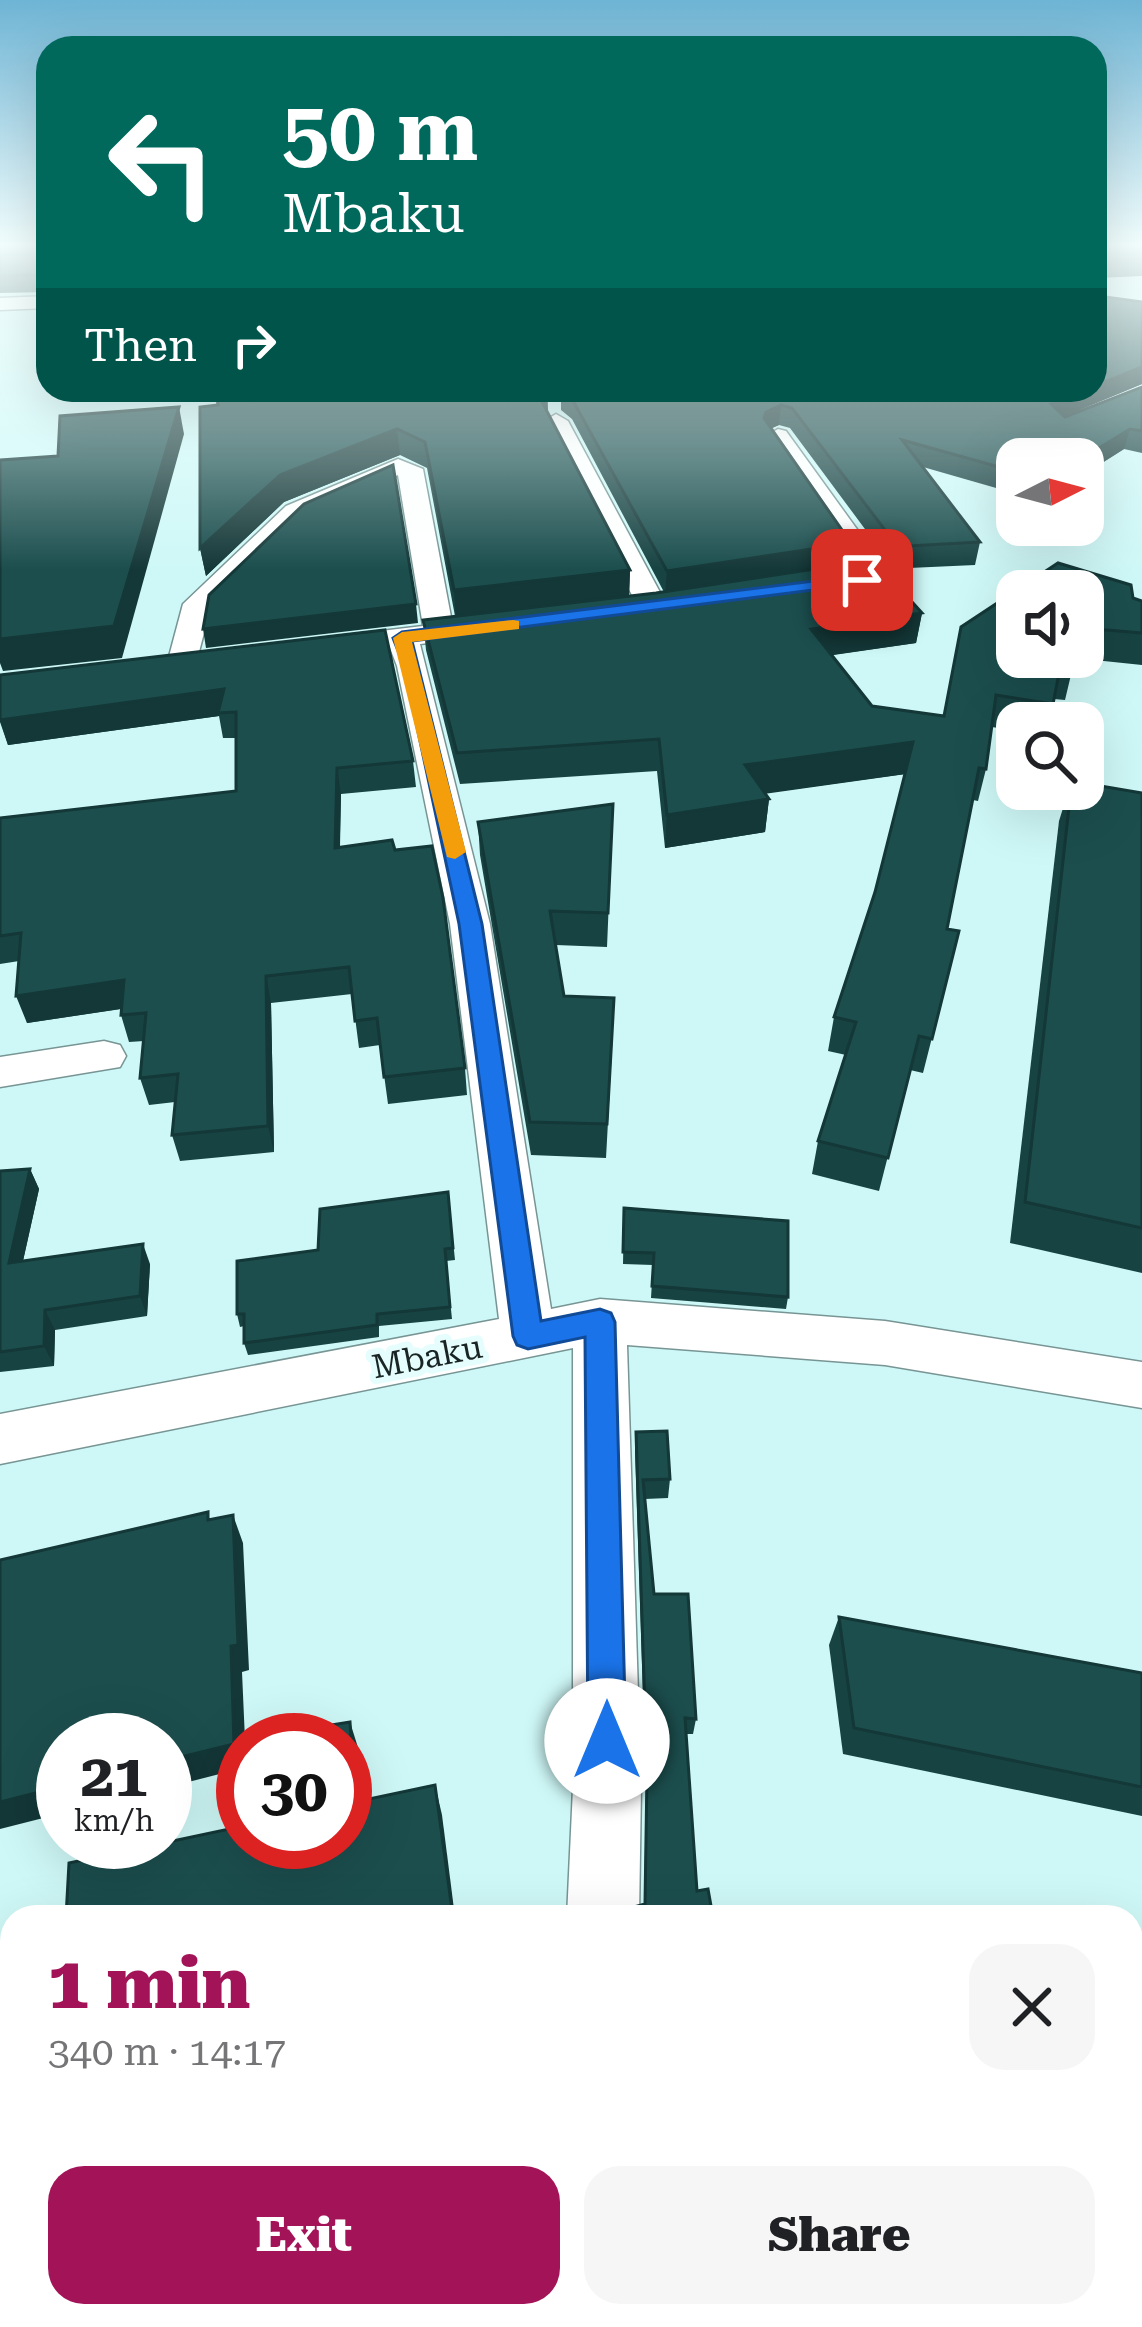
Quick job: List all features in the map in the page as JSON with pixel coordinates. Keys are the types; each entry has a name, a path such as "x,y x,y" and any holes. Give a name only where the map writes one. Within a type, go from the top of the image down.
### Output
{"street":[{"path":"556,421 654,609"},
{"path":"778,436 872,568 862,580 783,591"},
{"path":"183,664 194,610 201,600 284,521 398,466 410,469 420,635 412,666 470,924 528,1336"},
{"path":"292,651 525,624"},
{"path":"0,1072 104,1056"},
{"path":"600,1322 608,1788 603,1905"},
{"name":"Mbaku","path":"0,1439 600,1322 885,1343 1142,1384"}],"shaded area":[{"path":"0,353 36,353 36,402 1107,402 1107,353 1142,353 1142,1905 0,1905"}],"building":[{"path":"1107,353 1142,353 1142,367 1107,381"},
{"path":"1142,387 1142,431 1130,429 1104,445 1104,438 996,438 996,466 902,440 980,542 891,547 885,530 792,408 781,405 764,418 851,543 667,571 574,402 1056,402 1051,404 1065,417"},
{"path":"542,402 630,570 454,590 425,442 397,429 280,475 200,548 200,407"},
{"path":"179,407 114,626 0,639 0,460 58,456 60,416"},
{"path":"393,465 416,604 203,629 209,595 304,504"},
{"path":"874,560 922,613 811,629 872,706 944,716 961,627 996,604 996,678 1058,678 1053,702 996,695 986,769 979,768 947,929 959,931 932,1039 919,1036 888,1158 818,1141 856,1022 834,1017 875,892 913,742 745,765 769,799 667,815 659,739 457,753 423,620 656,593"},
{"path":"1058,563 1081,570 1047,570"},
{"path":"1104,577 1131,585 1133,598 1142,601 1142,633 1104,630"},
{"path":"385,630 413,761 337,768 335,848 392,840 395,850 432,846 465,1068 384,1077 377,1018 355,1021 349,967 266,976 268,1126 172,1135 178,1074 140,1078 146,1013 121,1015 124,980 16,996 21,933 0,936 0,818 236,791 236,712 218,713 224,689 0,720 0,675"},
{"path":"1104,787 1142,793 1142,1228 1025,1202 1069,810 1104,810"},
{"path":"613,804 608,913 550,911 564,996 614,998 607,1124 530,1122 478,822"},
{"path":"30,1169 9,1263 143,1244 140,1296 45,1310 44,1346 0,1352 0,1171"},
{"path":"448,1192 453,1248 445,1249 450,1307 377,1314 377,1325 244,1343 244,1314 237,1314 237,1261 318,1250 320,1209"},
{"path":"624,1208 788,1221 788,1297 652,1286 654,1253 623,1252"},
{"path":"667,1431 670,1479 643,1480 654,1594 688,1594 696,1719 685,1718 697,1891 708,1889 711,1905 641,1905 645,1904 647,1773 636,1432"},
{"path":"208,1512 208,1520 233,1515 238,1645 231,1646 233,1713 216,1713 216,1748 192,1754 192,1713 36,1713 36,1793 0,1802 0,1560"},
{"path":"839,1617 1142,1673 1142,1787 854,1728"},
{"path":"435,1785 451,1905 67,1905 69,1869 192,1869 192,1837 216,1832 216,1869 372,1869 372,1798"}],"slow traffic":[{"path":"455,852 402,638 513,625"}],"route":[{"path":"607,1741 600,1322 528,1336 470,924 439,777 402,638 862,580"}]}
